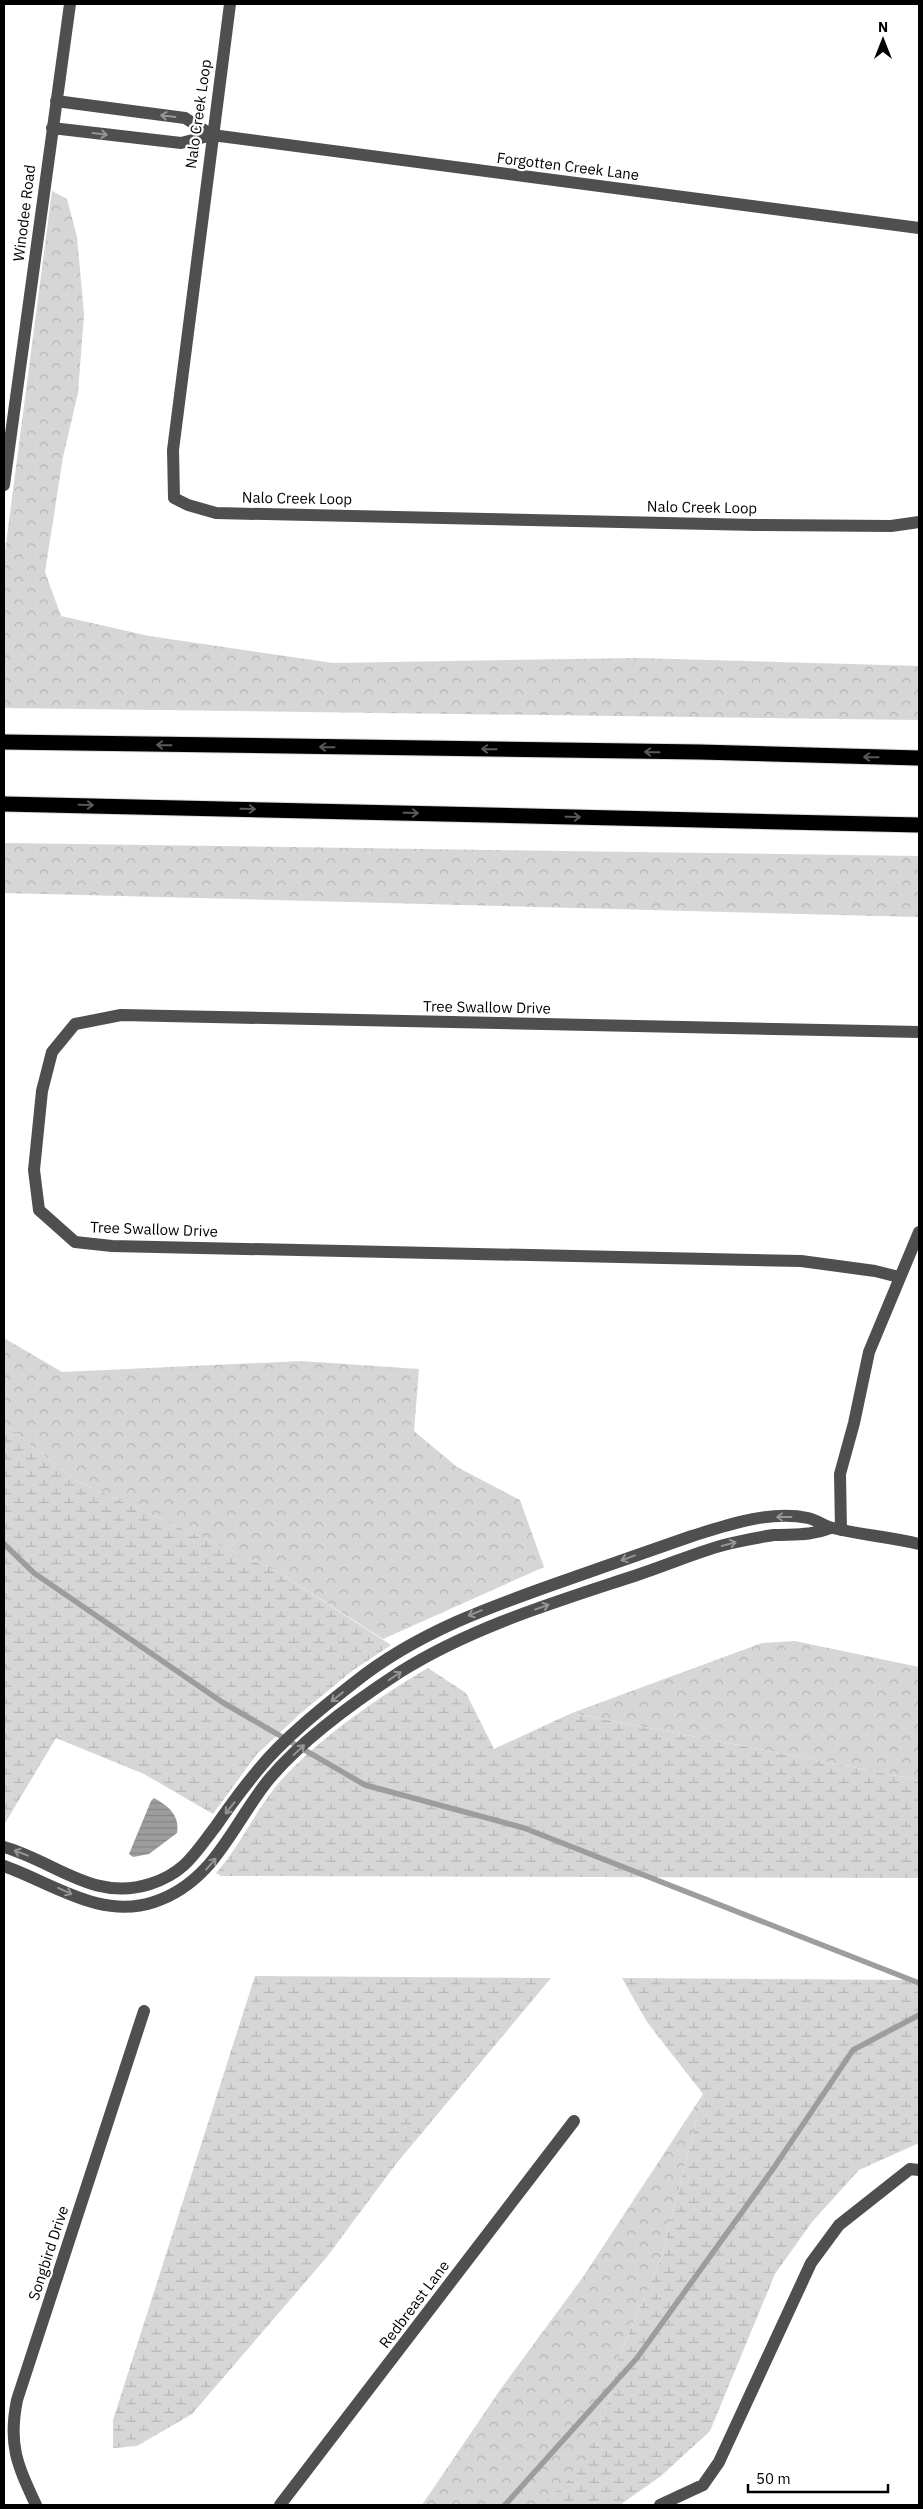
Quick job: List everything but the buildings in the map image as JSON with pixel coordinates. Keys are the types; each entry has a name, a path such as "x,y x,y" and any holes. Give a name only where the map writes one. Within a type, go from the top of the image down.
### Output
{"highway":[{"path":"4,742 681,752 919,758"},
{"path":"4,804 919,825"}],"street":[{"name":"Winodee Road","path":"4,485 70,4"},
{"name":"Nalo Creek Loop","path":"230,4 173,450 174,498 188,505 216,512 755,525 891,526 919,522"},
{"name":"Forgotten Creek Lane","path":"56,102 184,118 212,135"},
{"name":"Forgotten Creek Lane","path":"52,128 181,143 212,135 919,228"},
{"name":"Tree Swallow Drive","path":"899,1277 875,1271 801,1262 112,1246 75,1242 39,1210 34,1170 42,1091 52,1052 75,1024 121,1015 919,1032"},
{"path":"836,1529 840,1474 854,1423 869,1352 919,1232"},
{"path":"4,1847 41,1861 92,1886 108,1889 134,1888 166,1877 184,1867 198,1852 259,1769 314,1715 363,1675 435,1632 485,1609 726,1525 780,1517 809,1518 836,1529 919,1544"},
{"path":"4,1866 35,1877 83,1900 100,1905 124,1908 153,1902 190,1884 205,1871 220,1853 271,1777 328,1725 400,1672 464,1637 575,1595 730,1544 773,1536 814,1535 836,1529"},
{"path":"692,1536 696,1555"},
{"path":"570,1579 575,1595"},
{"path":"35,1877 41,1861"},
{"name":"Songbird Drive","path":"36,2505 19,2469 13,2446 12,2423 16,2400 144,2011"},
{"name":"Redbreast Lane","path":"280,2505 574,2121"},
{"path":"660,2505 703,2485 719,2462 811,2263 839,2225 910,2169 919,2170"}],"green space":[{"path":"52,191 67,199 77,237 84,314 78,393 63,457 45,572 61,616 149,636 333,663 637,658 919,666 919,720 4,708 4,559"},
{"path":"4,843 919,856 919,917 4,893"},
{"path":"4,1338 62,1372 301,1361 419,1369 414,1431 457,1467 520,1500 544,1567 383,1639 278,1572 75,1480 4,1423"},
{"path":"4,1423 75,1480 278,1572 391,1645 352,1671 301,1713 257,1754 213,1814 144,1774 56,1738 4,1825"},
{"path":"795,1641 919,1667 919,1780 572,1713 762,1643"},
{"path":"428,1668 466,1693 494,1749 572,1713 919,1780 919,1878 221,1876 216,1873 225,1863 277,1785 293,1768 328,1736 368,1706"},
{"path":"255,1976 551,1978 396,2164 326,2258 192,2414 137,2446 113,2448 113,2420"},
{"path":"622,1978 919,1980 919,2143 859,2170 812,2222 775,2274 710,2431 661,2476 620,2505 542,2505 585,2464 610,2394 619,2357 662,2256 703,2094 647,2022"},
{"path":"703,2094 662,2256 619,2357 610,2394 585,2465 542,2505 422,2505 500,2390 583,2277"}],"shaded area":[{"path":"154,1798 164,1804 175,1816 177,1833 149,1854 133,1857 129,1854 151,1801"}],"waterway":[{"path":"4,1544 34,1573 222,1702 365,1785 524,1828 919,1983"},
{"path":"505,2505 637,2358 773,2169 853,2050 919,2015"}]}
